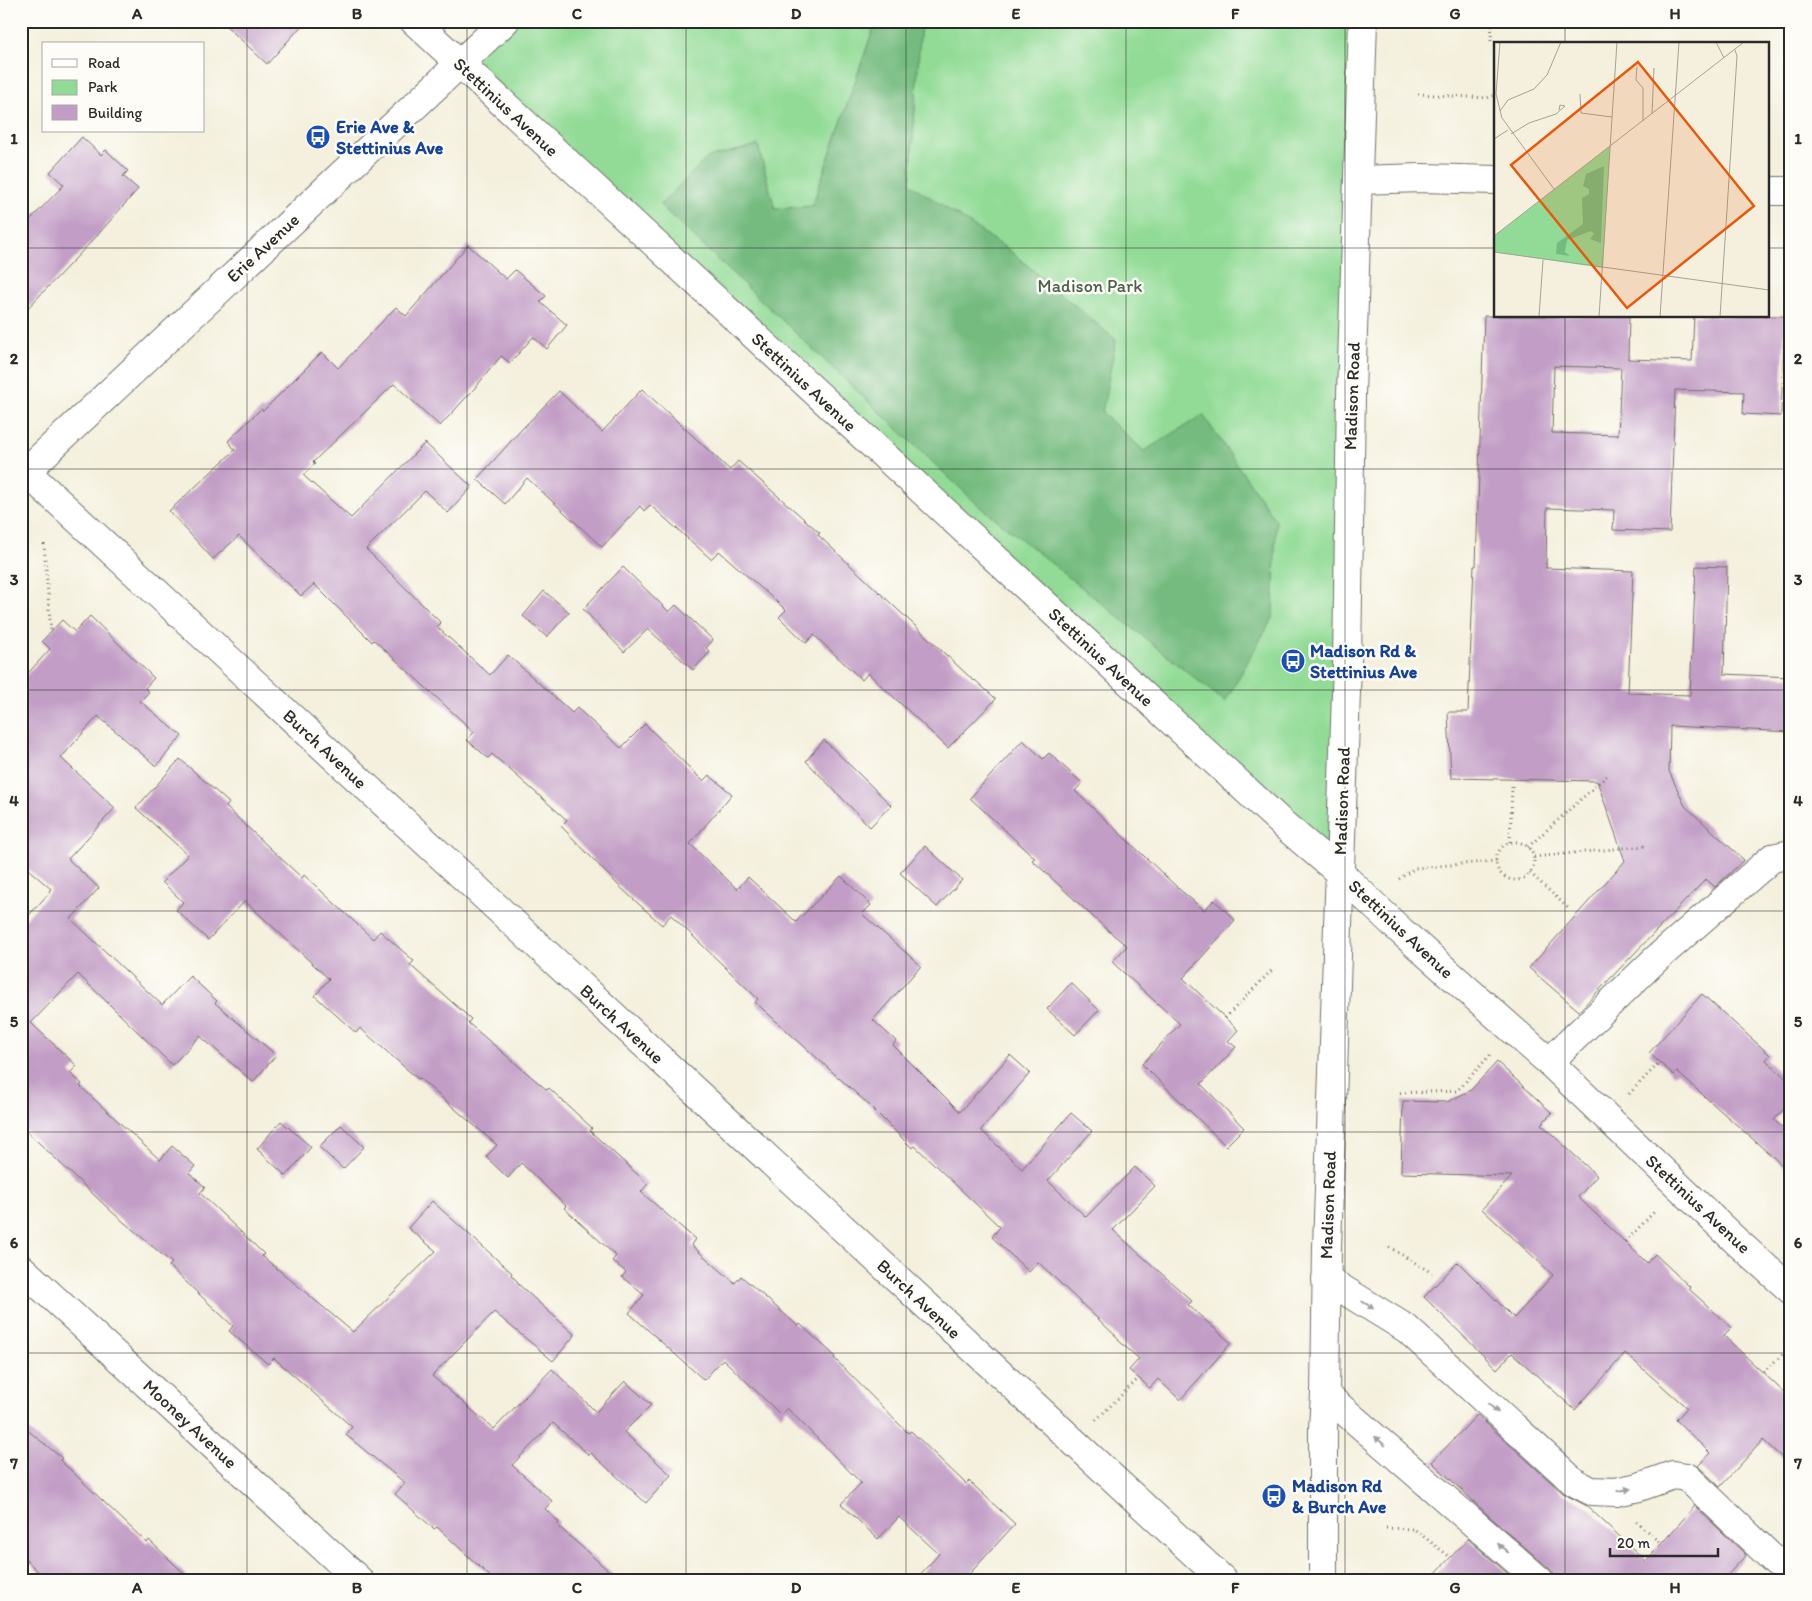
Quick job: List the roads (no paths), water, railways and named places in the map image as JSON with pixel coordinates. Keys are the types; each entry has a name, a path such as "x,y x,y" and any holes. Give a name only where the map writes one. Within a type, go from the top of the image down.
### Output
{"street":[{"name":"Stettinius Avenue","path":"414,21 1276,818 1340,873 1401,931 1548,1062 1736,1241 1791,1290"},
{"name":"Erie Avenue","path":"23,471 505,21"},
{"name":"Madison Road","path":"1323,1580 1323,1428 1326,1279 1347,663 1348,520 1363,21"},
{"path":"1358,180 1422,178 1494,180"},
{"path":"1770,191 1791,191"},
{"name":"Burch Avenue","path":"23,471 1223,1580"},
{"path":"1548,1062 1655,960 1772,858 1791,854"},
{"name":"Mooney Avenue","path":"21,1268 359,1580"},
{"path":"1326,1279 1407,1329 1574,1482 1591,1491 1616,1492 1639,1487 1673,1475 1687,1477 1776,1562"},
{"path":"1325,1394 1539,1580"}],"place":[{"name":"Erie Ave & Stettinius Ave","path":"318,137"},
{"name":"Madison Rd & Stettinius Ave","path":"1293,661"},
{"name":"Madison Rd & Burch Ave","path":"1274,1496"}],"park label":[{"name":"Madison Park","path":"1090,286"}]}
